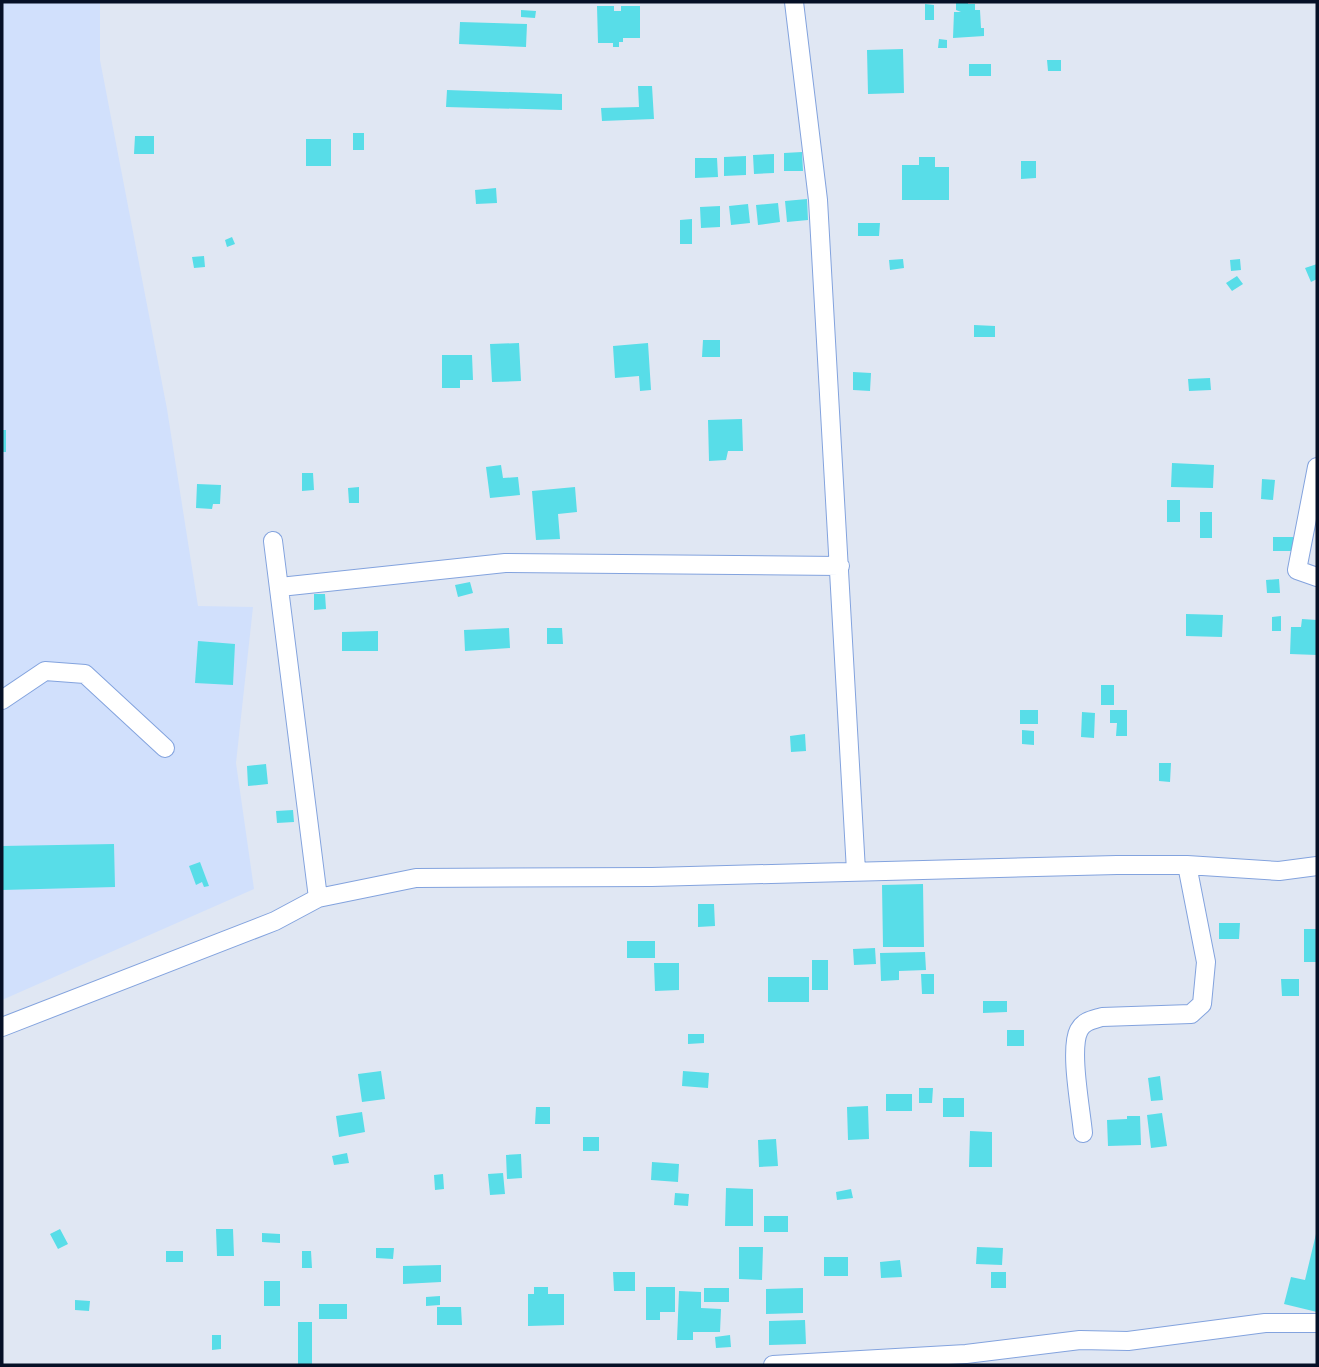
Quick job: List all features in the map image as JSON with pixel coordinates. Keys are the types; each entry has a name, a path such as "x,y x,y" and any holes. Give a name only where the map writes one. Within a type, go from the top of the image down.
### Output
{"street":[{"path":"794,2 818,200 856,871"},
{"path":"1317,467 1297,570 1317,577"},
{"path":"273,541 318,898"},
{"path":"280,587 505,563 839,566"},
{"path":"2,700 45,671 85,674 165,748"},
{"path":"1083,1133 1074,1044 1080,1029 1088,1021 1102,1017 1191,1014 1202,1004 1206,962 1187,865"},
{"path":"2,1027 275,921 318,898 416,878 652,877 1187,865 1279,871 1317,866"},
{"path":"773,1365 966,1354 1080,1340 1128,1341 1265,1324 1317,1323"}],"shaded area":[{"path":"2,2 100,2 100,60 167,409 198,606 253,607 236,763 254,889 2,1000"}],"building":[{"path":"956,2 975,4 975,10 980,10 984,36 953,38 954,12 961,12 956,10"},
{"path":"925,4 934,5 934,20 925,20"},
{"path":"597,6 614,6 614,11 621,11 621,6 640,6 640,38 623,38 619,47 613,47 613,43 598,43"},
{"path":"521,10 536,11 535,18 521,17"},
{"path":"460,22 527,24 526,47 459,44"},
{"path":"939,39 947,40 947,48 938,48"},
{"path":"903,49 904,93 868,94 867,50"},
{"path":"1047,60 1061,60 1061,71 1048,71"},
{"path":"969,64 991,64 991,76 969,76"},
{"path":"638,86 652,86 654,119 602,121 601,108 639,107"},
{"path":"447,90 562,94 562,110 446,107"},
{"path":"353,133 364,133 364,150 353,150"},
{"path":"135,136 154,136 154,154 134,154"},
{"path":"306,139 331,139 331,166 306,166"},
{"path":"802,152 803,171 784,171 784,153"},
{"path":"774,154 774,173 754,174 753,155"},
{"path":"746,156 746,175 724,176 724,157"},
{"path":"919,157 935,157 935,167 949,167 949,200 902,200 902,165 919,165"},
{"path":"695,158 717,158 718,177 695,178"},
{"path":"1021,161 1036,161 1036,178 1021,179"},
{"path":"496,188 497,203 476,204 475,190"},
{"path":"807,199 808,220 787,222 785,201"},
{"path":"778,203 780,222 758,225 756,205"},
{"path":"748,204 750,223 731,225 729,206"},
{"path":"720,206 720,227 701,228 700,207"},
{"path":"692,219 692,244 680,244 680,220"},
{"path":"858,223 880,223 879,236 858,236"},
{"path":"232,237 235,244 227,247 225,240"},
{"path":"204,256 205,267 194,268 192,257"},
{"path":"903,259 904,268 890,270 889,260"},
{"path":"1240,259 1241,270 1231,271 1230,260"},
{"path":"1317,264 1317,279 1311,282 1305,268"},
{"path":"1237,276 1243,284 1232,291 1226,283"},
{"path":"974,325 995,326 995,337 974,337"},
{"path":"703,340 720,340 720,357 702,357"},
{"path":"519,343 521,381 492,382 490,344"},
{"path":"648,343 651,390 640,391 639,376 615,378 613,346"},
{"path":"442,355 472,355 473,380 460,380 460,388 442,388"},
{"path":"853,372 871,373 870,391 853,390"},
{"path":"1210,378 1211,390 1189,391 1188,379"},
{"path":"742,419 743,451 728,451 726,460 709,461 708,420"},
{"path":"2,430 6,430 6,452 2,452"},
{"path":"1172,463 1214,465 1213,488 1171,487"},
{"path":"501,465 503,478 518,477 520,495 490,498 486,467"},
{"path":"302,473 313,473 314,490 302,491"},
{"path":"1262,479 1275,480 1273,500 1261,499"},
{"path":"197,484 221,485 220,504 213,504 212,509 196,508"},
{"path":"359,487 359,503 349,503 348,488"},
{"path":"575,487 577,512 558,514 560,539 536,540 532,491"},
{"path":"1167,500 1180,500 1180,522 1167,522"},
{"path":"1200,512 1212,512 1212,538 1200,538"},
{"path":"1273,537 1293,537 1293,551 1273,551"},
{"path":"1279,579 1280,593 1267,593 1266,580"},
{"path":"470,582 473,593 458,597 455,585"},
{"path":"314,594 325,594 326,609 314,610"},
{"path":"1186,614 1223,615 1222,637 1186,636"},
{"path":"1281,616 1281,631 1272,631 1272,617"},
{"path":"1302,619 1317,620 1317,655 1290,654 1291,627 1301,627"},
{"path":"509,628 510,648 465,651 464,630"},
{"path":"547,628 562,628 563,644 547,644"},
{"path":"378,631 378,651 342,651 342,632"},
{"path":"198,641 235,644 233,685 195,683"},
{"path":"1101,685 1114,685 1114,705 1101,705"},
{"path":"1020,710 1038,710 1038,724 1020,724"},
{"path":"1110,710 1127,710 1127,736 1116,736 1117,723 1110,723"},
{"path":"1082,712 1095,713 1094,738 1081,737"},
{"path":"1022,730 1034,731 1034,745 1022,744"},
{"path":"805,734 806,751 791,752 790,736"},
{"path":"1159,763 1171,763 1170,782 1159,781"},
{"path":"266,764 268,784 248,786 247,766"},
{"path":"293,810 294,822 277,823 276,811"},
{"path":"114,844 115,887 2,890 2,846"},
{"path":"200,862 209,886 204,887 202,882 196,885 189,866"},
{"path":"923,884 924,947 883,947 882,885"},
{"path":"698,904 714,904 715,926 698,927"},
{"path":"1219,923 1240,923 1239,939 1219,939"},
{"path":"1304,929 1317,929 1317,962 1304,962"},
{"path":"627,941 655,941 655,958 627,958"},
{"path":"875,948 876,964 854,965 853,949"},
{"path":"925,952 926,970 899,971 899,980 881,981 880,953"},
{"path":"812,960 828,960 828,990 812,990"},
{"path":"654,963 679,963 679,990 655,991"},
{"path":"921,974 934,974 934,994 922,994"},
{"path":"768,977 809,977 809,1002 768,1002"},
{"path":"1281,979 1299,979 1299,996 1282,996"},
{"path":"983,1001 1007,1001 1007,1012 983,1013"},
{"path":"1007,1030 1024,1030 1024,1046 1007,1046"},
{"path":"688,1034 704,1034 704,1043 688,1044"},
{"path":"381,1071 385,1099 362,1102 358,1074"},
{"path":"683,1071 709,1073 708,1088 682,1086"},
{"path":"1160,1076 1163,1100 1151,1101 1148,1078"},
{"path":"919,1088 933,1088 932,1103 919,1103"},
{"path":"886,1094 912,1094 912,1111 886,1111"},
{"path":"943,1098 964,1098 964,1117 943,1117"},
{"path":"868,1106 869,1139 848,1140 847,1107"},
{"path":"536,1107 550,1107 550,1124 535,1124"},
{"path":"362,1112 365,1132 339,1137 336,1116"},
{"path":"1162,1113 1167,1146 1151,1148 1147,1115"},
{"path":"1127,1116 1140,1116 1141,1145 1108,1146 1107,1120 1127,1119"},
{"path":"970,1131 992,1132 992,1167 969,1167"},
{"path":"583,1137 599,1137 599,1151 583,1151"},
{"path":"776,1139 778,1166 759,1167 758,1140"},
{"path":"347,1153 349,1163 334,1165 332,1156"},
{"path":"521,1154 522,1178 507,1179 506,1155"},
{"path":"652,1162 679,1164 678,1182 651,1180"},
{"path":"503,1173 505,1194 490,1195 488,1174"},
{"path":"443,1174 444,1189 435,1190 434,1175"},
{"path":"726,1188 753,1189 753,1226 725,1226"},
{"path":"851,1189 853,1198 837,1200 836,1192"},
{"path":"675,1193 689,1194 688,1206 674,1205"},
{"path":"764,1216 788,1216 788,1232 764,1232"},
{"path":"60,1229 68,1244 58,1249 50,1234"},
{"path":"216,1229 233,1229 234,1256 217,1256"},
{"path":"262,1233 280,1234 280,1243 262,1242"},
{"path":"1316,1234 1317,1312 1284,1304 1291,1277 1305,1280"},
{"path":"739,1247 763,1247 762,1280 739,1279"},
{"path":"977,1247 1003,1248 1002,1265 976,1264"},
{"path":"376,1248 394,1248 393,1259 376,1258"},
{"path":"166,1251 183,1251 183,1262 166,1262"},
{"path":"302,1251 311,1251 312,1268 302,1268"},
{"path":"824,1257 848,1257 848,1276 824,1276"},
{"path":"900,1260 902,1277 881,1278 880,1262"},
{"path":"441,1265 441,1282 403,1284 403,1266"},
{"path":"613,1272 635,1272 635,1291 614,1291"},
{"path":"991,1272 1006,1272 1006,1288 991,1288"},
{"path":"264,1281 280,1281 280,1306 264,1306"},
{"path":"534,1287 548,1287 548,1294 564,1294 564,1325 528,1326 528,1294 534,1294"},
{"path":"646,1287 675,1287 675,1312 660,1312 660,1320 646,1320"},
{"path":"704,1288 729,1288 729,1302 704,1302"},
{"path":"803,1288 803,1313 766,1314 766,1289"},
{"path":"679,1291 701,1292 701,1308 721,1309 720,1332 693,1332 693,1340 677,1340"},
{"path":"440,1296 440,1305 426,1306 426,1297"},
{"path":"75,1300 90,1301 89,1311 75,1310"},
{"path":"319,1304 347,1304 347,1319 319,1319"},
{"path":"437,1307 461,1307 462,1325 437,1325"},
{"path":"805,1320 806,1344 769,1345 769,1321"},
{"path":"298,1322 312,1322 312,1365 298,1365"},
{"path":"212,1335 221,1335 221,1349 212,1350"},
{"path":"730,1335 731,1347 716,1348 715,1337"}]}
